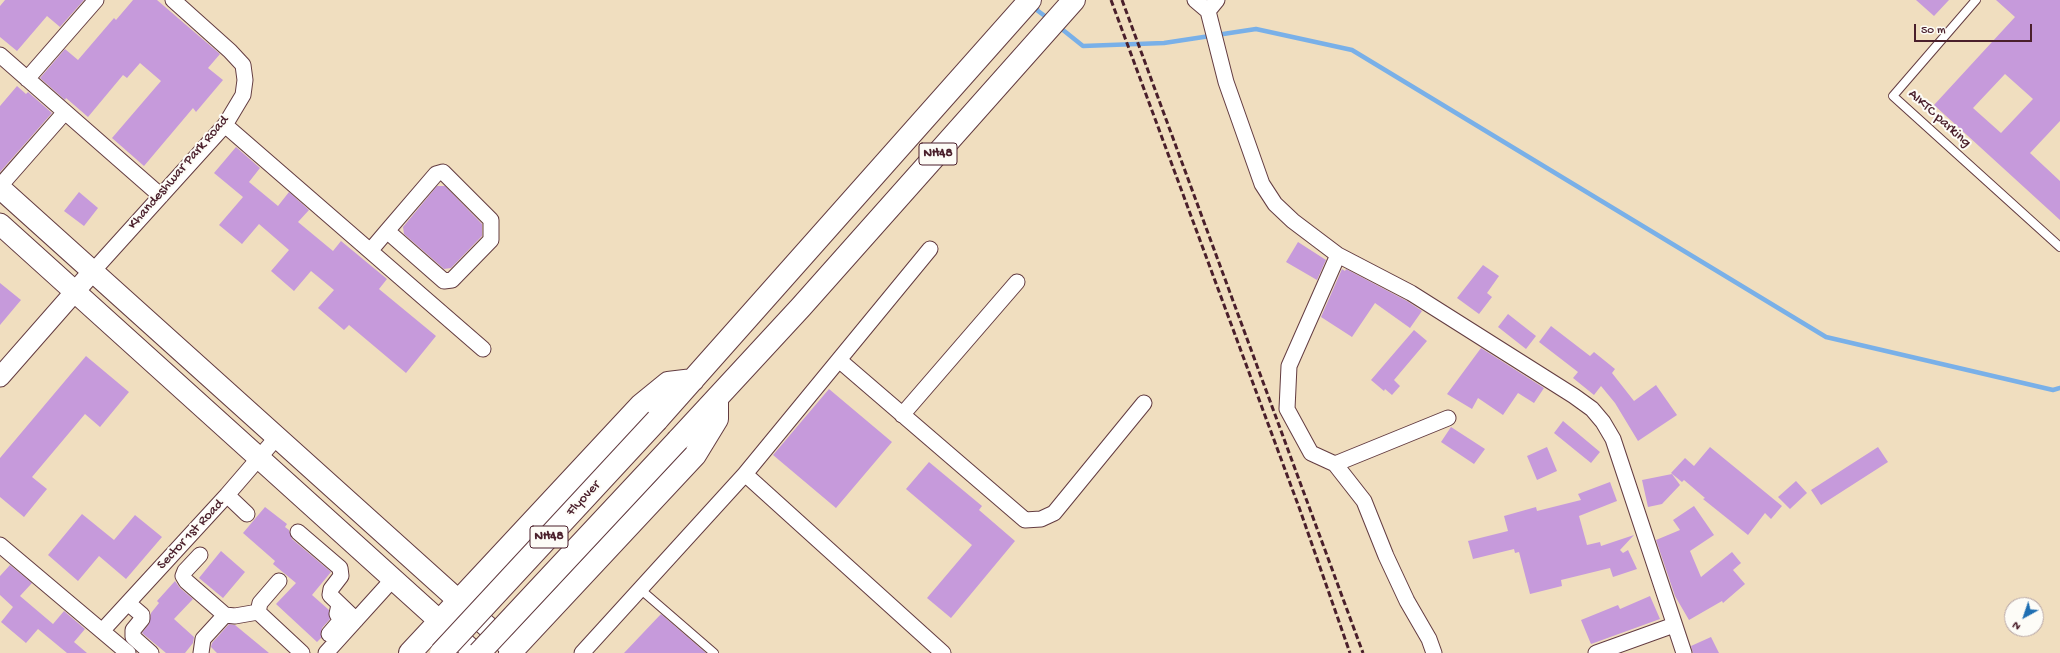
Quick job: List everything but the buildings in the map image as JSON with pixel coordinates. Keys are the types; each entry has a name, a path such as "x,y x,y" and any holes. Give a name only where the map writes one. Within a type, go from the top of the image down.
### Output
{"highway":[{"name":"NH48","path":"694,380 1030,0"},
{"name":"NH48","path":"716,398 801,307 1074,0"},
{"name":"Flyover","path":"440,653 694,380"},
{"path":"410,653 641,405 668,383 694,380"},
{"name":"Flyover","path":"479,653 716,398"},
{"path":"514,652 695,455 717,419 716,398"}],"main road":[{"path":"0,187 514,652"},
{"path":"0,224 476,653"}],"street":[{"path":"26,79 96,0"},
{"name":"Khandeshwar Park Road","path":"93,271 225,125 243,95 245,80 243,65 230,51 173,0"},
{"path":"1195,0 1211,10 1226,82 1262,184 1275,204 1293,221 1338,255 1412,293 1592,409 1603,422 1613,439 1684,653"},
{"path":"0,55 161,196"},
{"path":"0,187 65,112"},
{"path":"225,125 482,349"},
{"path":"370,251 387,231 436,174 443,172 491,220 491,240 452,280 444,281 387,231"},
{"path":"582,653 745,474 930,250"},
{"path":"1338,255 1289,366 1287,409 1311,453 1335,464 1364,501 1386,556 1407,601 1430,639 1434,653"},
{"path":"0,377 93,271"},
{"path":"902,415 1017,282"},
{"path":"839,360 1025,520 1041,519 1054,512 1144,403"},
{"path":"1335,464 1448,418"},
{"name":"Sector 1st Road","path":"102,631 227,495 258,457 277,437"},
{"path":"745,474 943,653"},
{"path":"227,495 246,514"},
{"path":"298,532 340,568 341,576 331,589 330,595 356,620"},
{"path":"0,545 128,653"},
{"path":"200,555 185,571 183,576 186,581 225,615 235,616 258,612"},
{"path":"326,653 393,579"},
{"path":"258,612 260,603 279,581"},
{"path":"128,603 142,615 142,618 133,630 134,636 151,653"},
{"path":"329,634 341,620 337,614 338,604"},
{"path":"258,612 294,650"},
{"path":"201,653 203,639 225,615"},
{"path":"1596,653 1674,625"}],"lane":[{"name":"AIKTC parking","path":"1976,0 1893,96 2060,247"},
{"path":"640,589 714,653"}],"waterway":[{"path":"1035,5 1038,11 1049,19"},
{"path":"1058,26 1083,46 1164,43 1256,29 1352,50 1826,337 2053,390 2060,388"}],"railway":[{"path":"1111,0 1300,510 1350,653"},
{"path":"1122,0 1363,653"}]}
